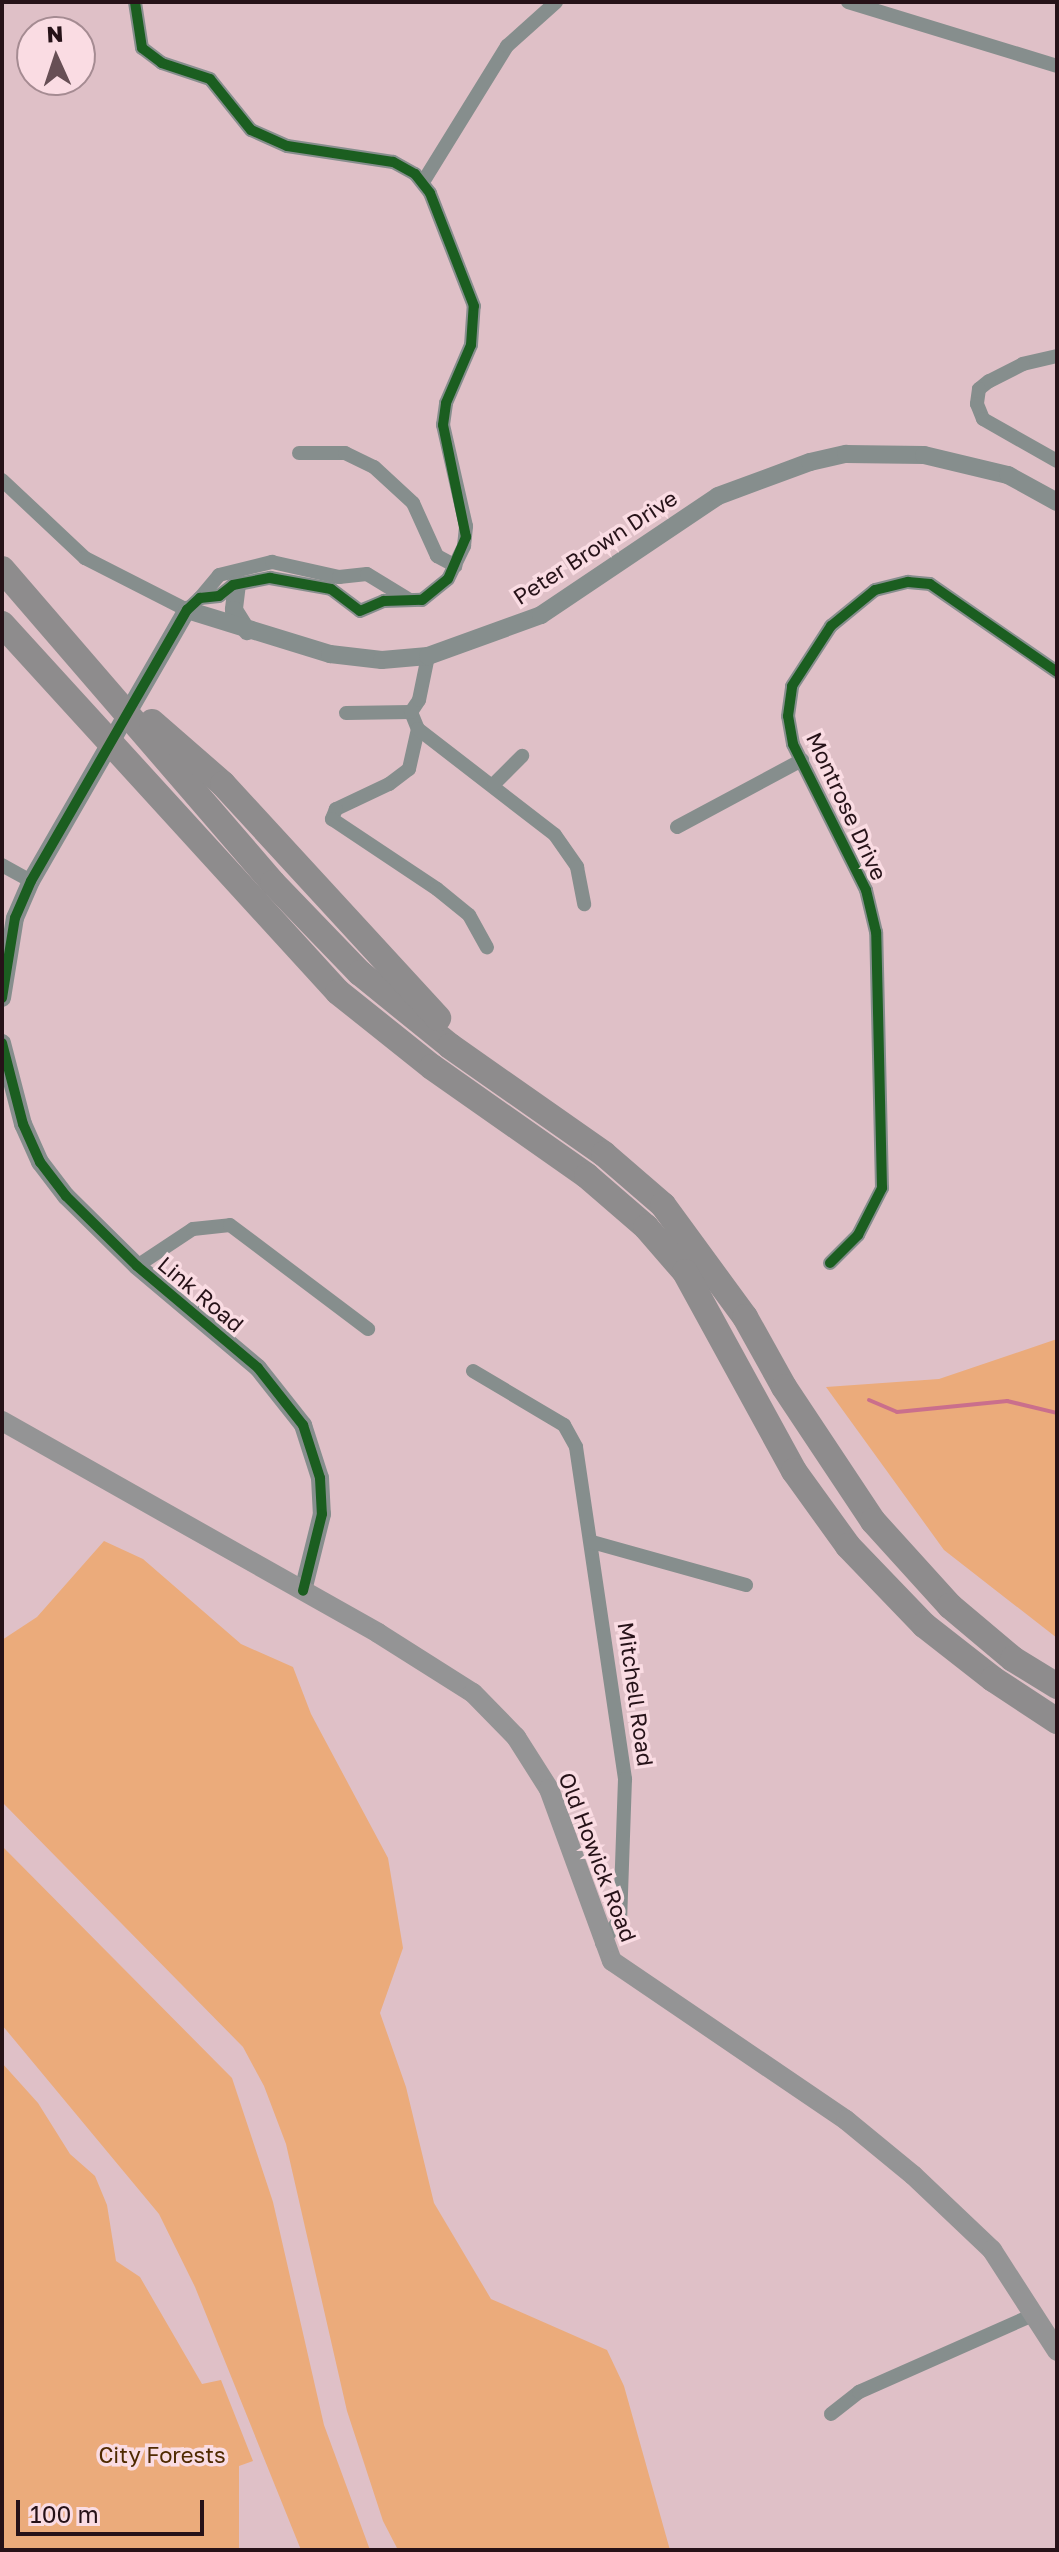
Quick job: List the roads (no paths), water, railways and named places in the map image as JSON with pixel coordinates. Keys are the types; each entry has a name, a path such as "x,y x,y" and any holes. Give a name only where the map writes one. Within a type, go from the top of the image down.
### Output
{"highway":[{"path":"2,553 106,682"},
{"path":"2,569 141,721 223,784 409,988 523,1097 604,1154 663,1205 745,1317 784,1387 873,1521 950,1606 1013,1659 1057,1686"},
{"path":"2,624 338,992 432,1067 587,1176 646,1227 685,1272 794,1471 848,1546 924,1625 993,1679 1057,1721"}],"main road":[{"name":"Old Howick Road","path":"2,1421 303,1591 473,1693 516,1737 549,1789 602,1943 626,1975 846,2120 913,2175 992,2250 1057,2351"}],"street":[{"path":"135,2 142,48 162,63 210,79 251,130 287,146 393,162 423,182 445,224 474,306 471,345 446,403 443,425 466,526 456,566 435,592 412,601 384,601 360,611 331,589 291,578 237,584 219,596 194,604"},
{"path":"423,182 507,46 556,2"},
{"path":"848,2 1057,66"},
{"path":"1057,356 1023,364 989,381 979,389 977,404 983,419 1057,461"},
{"path":"299,453 345,453 374,467 413,503 437,556 456,566"},
{"name":"Peter Brown Drive","path":"2,480 85,558 194,604 247,631 330,654 382,660 428,656 541,615 718,496 810,462 846,454 924,455 1008,475 1057,502"},
{"path":"2,998 15,918 31,881 194,604 219,575 272,562 339,577 367,574 412,601"},
{"path":"237,584 234,610 247,631"},
{"name":"Montrose Drive","path":"830,1263 858,1235 882,1188 880,999 876,932 866,890 789,730 792,686 831,626 888,585 930,584 1057,672"},
{"path":"411,712 419,700 428,656"},
{"path":"346,713 411,712"},
{"path":"411,712 418,729 494,784 563,845 577,867 584,904"},
{"path":"418,729 409,769 389,784 336,809 332,819 421,877 469,915 487,947"},
{"path":"494,784 522,756"},
{"name":"Montrose Drive","path":"677,827 802,760"},
{"path":"2,865 31,881"},
{"name":"Link Road","path":"2,1043 15,1100 40,1162 78,1210 137,1266 258,1368 303,1425 320,1478 322,1514 303,1591"},
{"path":"137,1266 193,1229 230,1225 368,1329"},
{"name":"Mitchell Road","path":"473,1371 572,1433 592,1542 626,1803 620,1919 602,1943"},
{"path":"592,1542 746,1585"},
{"path":"831,2414 859,2392 1035,2314"}],"waterway":[{"path":"869,1400 897,1412 1007,1401 1057,1413"}],"park label":[{"name":"City Forests","path":"162,2455"}]}
